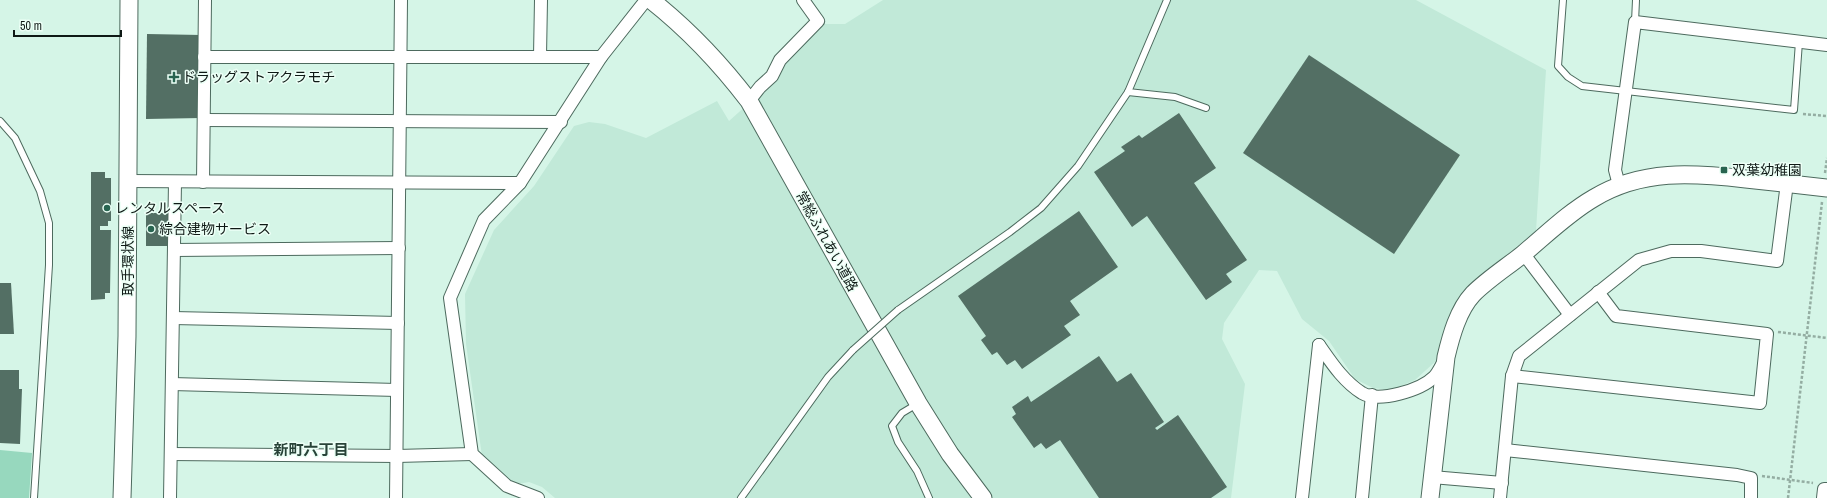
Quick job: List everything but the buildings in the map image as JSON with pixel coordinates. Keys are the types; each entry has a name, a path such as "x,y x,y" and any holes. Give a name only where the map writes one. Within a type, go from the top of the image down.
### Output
{"street":[{"name":"取手環状線","path":"122,498 127,336 129,0"},
{"path":"203,182 205,0"},
{"path":"396,498 401,0"},
{"path":"540,56 541,0"},
{"path":"538,498 508,492 472,454 450,298 484,220 520,184 601,57 646,0"},
{"name":"常総ふれあい道路","path":"651,0 699,42 725,70 749,101 918,403 950,454 983,498"},
{"path":"749,101 760,87 772,76 780,60 818,21 804,0"},
{"path":"1619,185 1615,170 1634,22 1827,45"},
{"path":"204,57 601,57"},
{"path":"204,120 560,122"},
{"path":"1430,498 1446,357 1460,314 1473,294 1574,211 1593,198 1619,185 1650,177 1686,173 1825,188"},
{"path":"128,181 520,184"},
{"path":"170,498 175,182"},
{"path":"1500,498 1512,376 1519,356 1639,260 1671,252 1701,251 1777,261 1787,183"},
{"path":"174,250 399,248"},
{"path":"1523,253 1570,315"},
{"path":"1512,376 1760,403 1767,334 1616,316 1598,292"},
{"path":"173,318 398,323"},
{"path":"1302,498 1319,345 1347,382 1364,394 1372,395 1392,395 1404,393 1422,384 1434,377 1446,357"},
{"path":"172,384 397,390"},
{"path":"1362,498 1372,395"},
{"path":"1505,450 1737,475 1751,478 1750,498"},
{"path":"171,454 397,456 472,454"},
{"path":"1432,477 1502,483"},
{"path":"1823,498 1824,489 1827,489"}],"lane":[{"path":"740,498 828,377 853,350 898,310 1010,232 1041,208 1078,166 1128,92 1166,0"},
{"path":"1563,0 1558,66 1568,77 1582,86 1794,110 1799,42"},
{"path":"1634,22 1636,0"},
{"path":"1128,92 1175,97 1206,108"},
{"path":"0,121 14,138 40,191 49,223 49,265 34,498"},
{"path":"918,403 902,413 892,426 898,442 917,471 929,498"}],"path":[{"path":"1803,114 1827,116"},
{"path":"1788,498 1806,336 1825,188 1827,158"},
{"path":"1778,332 1827,338"},
{"path":"1760,476 1813,483"}],"shaded area":[{"path":"883,0 1416,0 1546,70 1536,231 1483,274 1461,296 1447,323 1436,361 1415,380 1391,390 1373,388 1355,379 1329,341 1302,319 1277,271 1259,270 1224,323 1222,339 1245,384 1231,498 555,498 542,487 529,482 507,486 482,456 466,344 465,294 494,230 534,186 574,126 589,122 605,124 646,138 717,101 729,121 767,87 786,61 824,24 845,24"},
{"path":"0,450 32,453 29,498 0,498"}],"place":[{"name":"ドラッグストアクラモチ","path":"174,77"},
{"name":"双葉幼稚園","path":"1724,170"},
{"name":"レンタルスペース","path":"107,208"},
{"name":"綜合建物サービス","path":"151,229"}],"district":[{"name":"新町六丁目","path":"311,450"}]}
